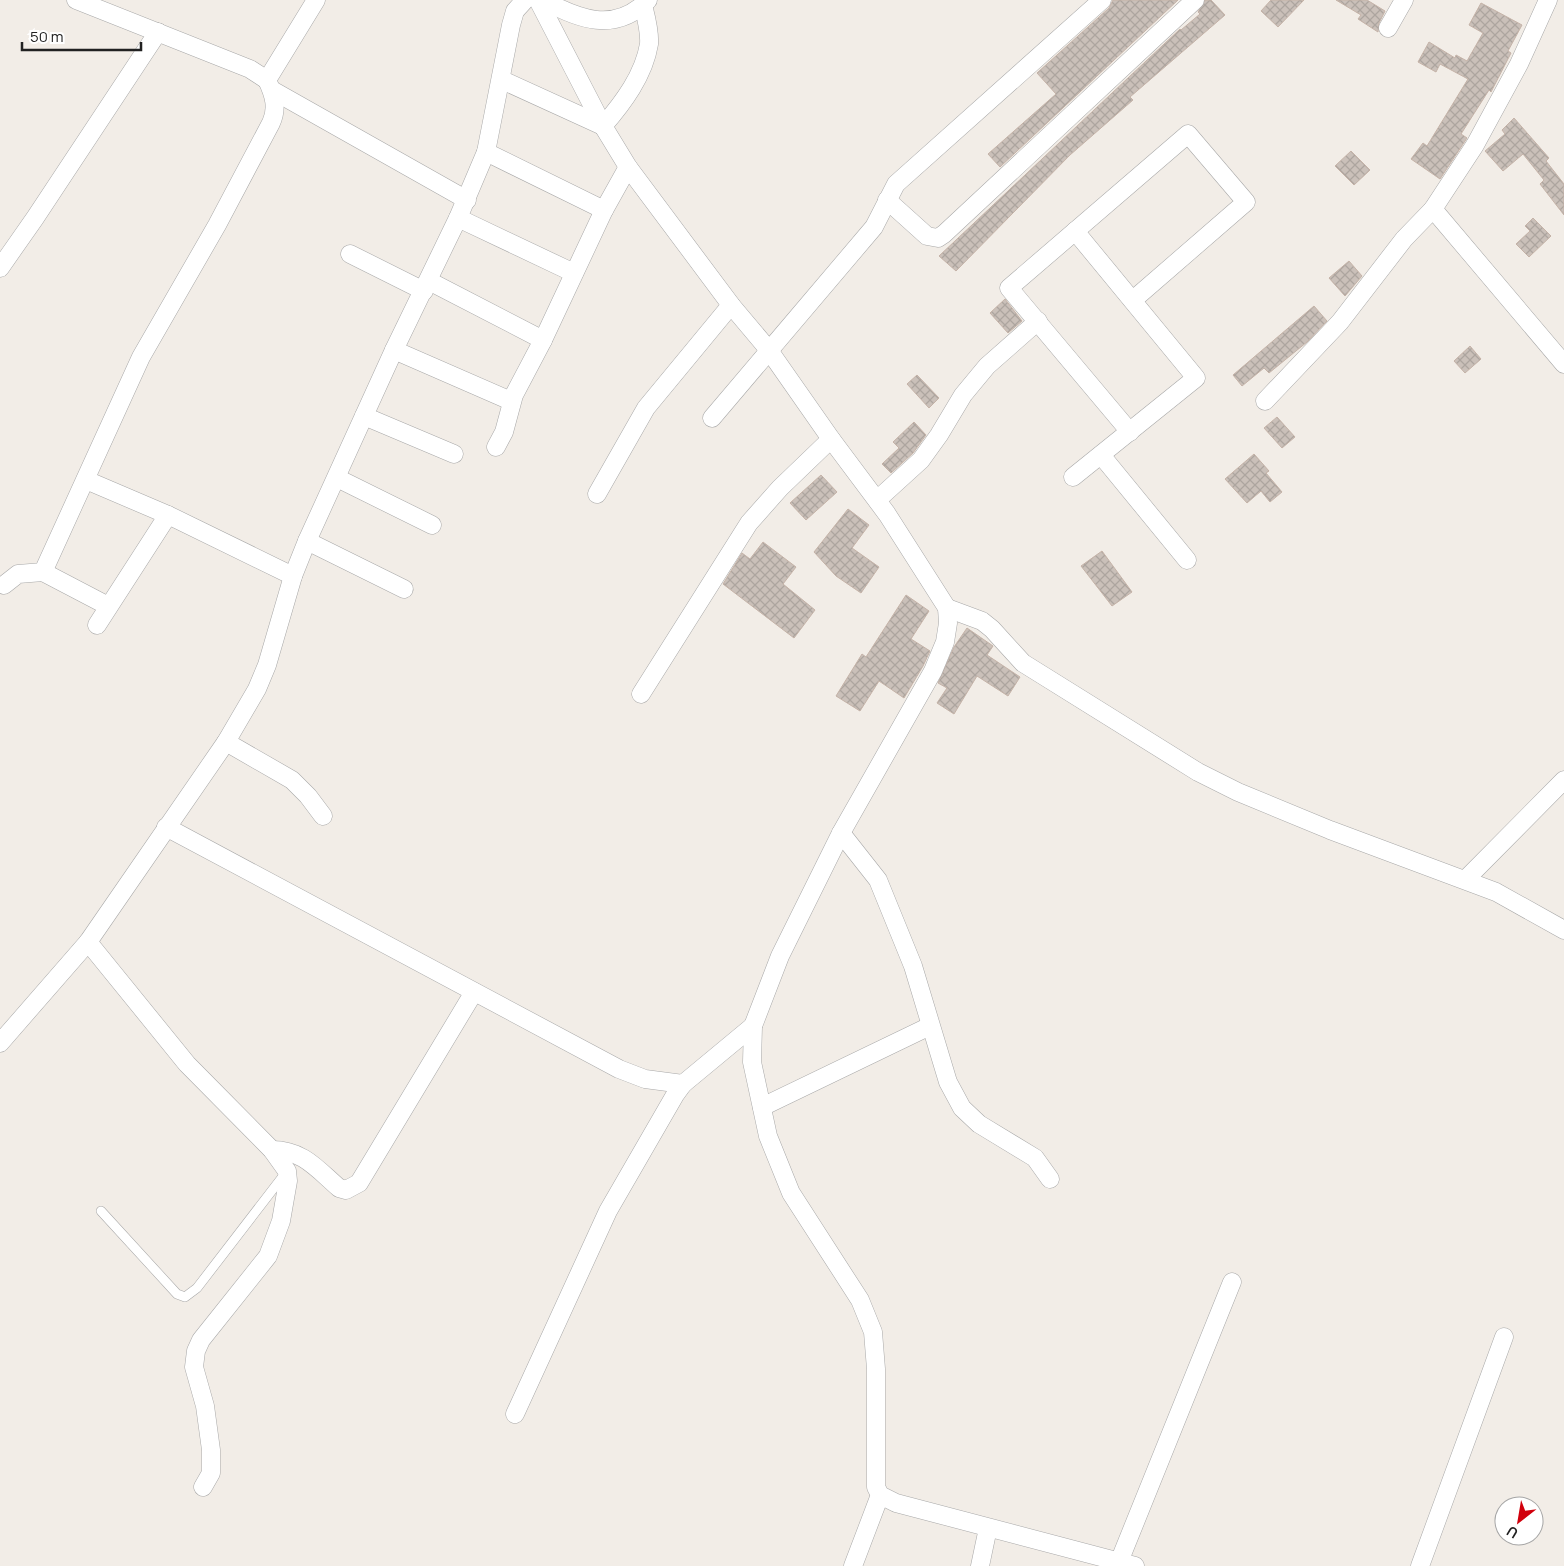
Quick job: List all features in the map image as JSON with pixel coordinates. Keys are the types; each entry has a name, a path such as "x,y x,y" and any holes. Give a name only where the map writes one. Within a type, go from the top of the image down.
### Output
{"street":[{"path":"76,0 250,69 269,85 467,200"},
{"path":"42,572 141,357 217,225 271,123 275,114 269,85 316,0"},
{"path":"0,1043 88,942 226,742 257,690 268,665 293,576 307,541 394,350 467,200 486,152 502,80 511,25 515,11 525,0"},
{"path":"538,0 603,126 628,167 731,305 768,350 830,439 877,500 947,608 948,623 945,642 933,672 841,832 780,956 753,1026 752,1062 768,1136 790,1193 860,1300 873,1332 876,1369 874,1482 880,1495 896,1503 1127,1564 1232,1282"},
{"path":"542,0 577,16 603,21 623,18 645,3 649,44 631,90 603,126"},
{"path":"712,418 874,227 896,184 1102,0"},
{"path":"1388,28 1404,0"},
{"path":"1265,401 1340,322 1404,239 1433,209 1475,145 1518,64 1548,0"},
{"path":"887,200 927,236 938,238 1187,3"},
{"path":"0,268 158,32"},
{"path":"502,80 603,126"},
{"path":"1130,432 1009,288 1188,134 1246,202 1133,300"},
{"path":"486,152 604,210"},
{"path":"496,447 506,427 511,401 543,340 604,210 628,167"},
{"path":"1433,209 1564,364"},
{"path":"458,218 574,273"},
{"path":"1074,477 1196,378 1075,231"},
{"path":"350,254 426,286 543,340"},
{"path":"596,494 646,408 731,305"},
{"path":"877,500 921,460 939,435 963,395 986,366 1038,322"},
{"path":"394,350 511,401"},
{"path":"364,416 454,454"},
{"path":"641,694 748,523 780,488 830,439"},
{"path":"1101,455 1187,560"},
{"path":"337,478 432,525"},
{"path":"86,480 168,515 293,576"},
{"path":"97,625 168,515"},
{"path":"307,541 404,589"},
{"path":"1,588 18,574 42,572 108,606"},
{"path":"947,608 982,621 992,629 1023,663 1198,772 1238,792 1330,830 1466,880 1513,901 1564,930"},
{"path":"226,742 292,780 308,796 323,816"},
{"path":"1466,880 1564,780"},
{"path":"166,827 626,1072 646,1078 683,1084"},
{"path":"841,832 878,880 913,966 948,1082 962,1108 979,1124 1035,1158 1050,1179"},
{"path":"88,942 187,1064 272,1150 287,1171 288,1181 282,1221 268,1256 201,1340 196,1351 194,1367 206,1406 211,1450 211,1473 203,1487"},
{"path":"272,1150 291,1151 302,1156 339,1188 346,1190 359,1183 474,992"},
{"path":"515,1414 608,1211 628,1173 683,1084 753,1026"},
{"path":"762,1107 930,1026"},
{"path":"1420,1566 1504,1337"},
{"path":"853,1566 880,1495"},
{"path":"980,1566 988,1528"}],"lane":[{"path":"101,1211 177,1294 185,1297 197,1288 287,1171"}],"building":[{"path":"1113,0 1178,0 1000,167 988,154 1056,94 1037,73 1109,8"},
{"path":"1205,0 1211,0 1225,15 1130,97 1133,100 1070,155 956,271 939,256 1180,29 1200,14 1198,12"},
{"path":"1271,0 1304,0 1278,27 1261,11"},
{"path":"1336,0 1367,0 1385,11 1379,23 1378,32 1358,19 1361,15"},
{"path":"1481,3 1522,25 1508,51 1511,53 1491,92 1489,90 1461,134 1467,138 1440,179 1411,159 1423,143 1427,146 1468,79 1440,64 1436,72 1418,62 1429,42 1455,58 1456,55 1467,61 1483,33 1469,25"},
{"path":"1514,118 1549,158 1546,161 1564,184 1564,215 1540,184 1544,180 1523,154 1503,171 1485,151 1505,134 1502,130"},
{"path":"1351,151 1370,170 1354,185 1335,166"},
{"path":"1533,218 1551,236 1529,257 1516,244 1530,231 1525,226"},
{"path":"1349,261 1362,276 1345,296 1329,278"},
{"path":"1005,299 1022,321 1008,333 990,313"},
{"path":"1314,306 1327,321 1307,342 1269,373 1264,368 1242,386 1233,375"},
{"path":"1470,346 1481,359 1465,373 1454,361"},
{"path":"917,375 939,398 929,408 907,384"},
{"path":"1277,417 1295,437 1282,448 1264,428"},
{"path":"914,422 926,435 913,453 891,473 882,464 899,448 893,442"},
{"path":"1254,454 1269,471 1266,473 1282,492 1270,502 1261,491 1247,503 1225,479"},
{"path":"821,475 837,492 806,520 790,503"},
{"path":"848,509 869,525 852,548 879,567 861,593 836,576 814,552"},
{"path":"763,542 796,567 783,584 815,610 794,638 723,584 742,553 750,559"},
{"path":"1102,551 1132,592 1112,606 1081,566"},
{"path":"906,595 929,611 911,639 930,651 904,698 879,681 860,711 836,696 862,654 866,657"},
{"path":"967,628 993,646 987,655 1020,677 1008,696 977,676 954,714 937,703 947,688 938,683 954,647"}]}
